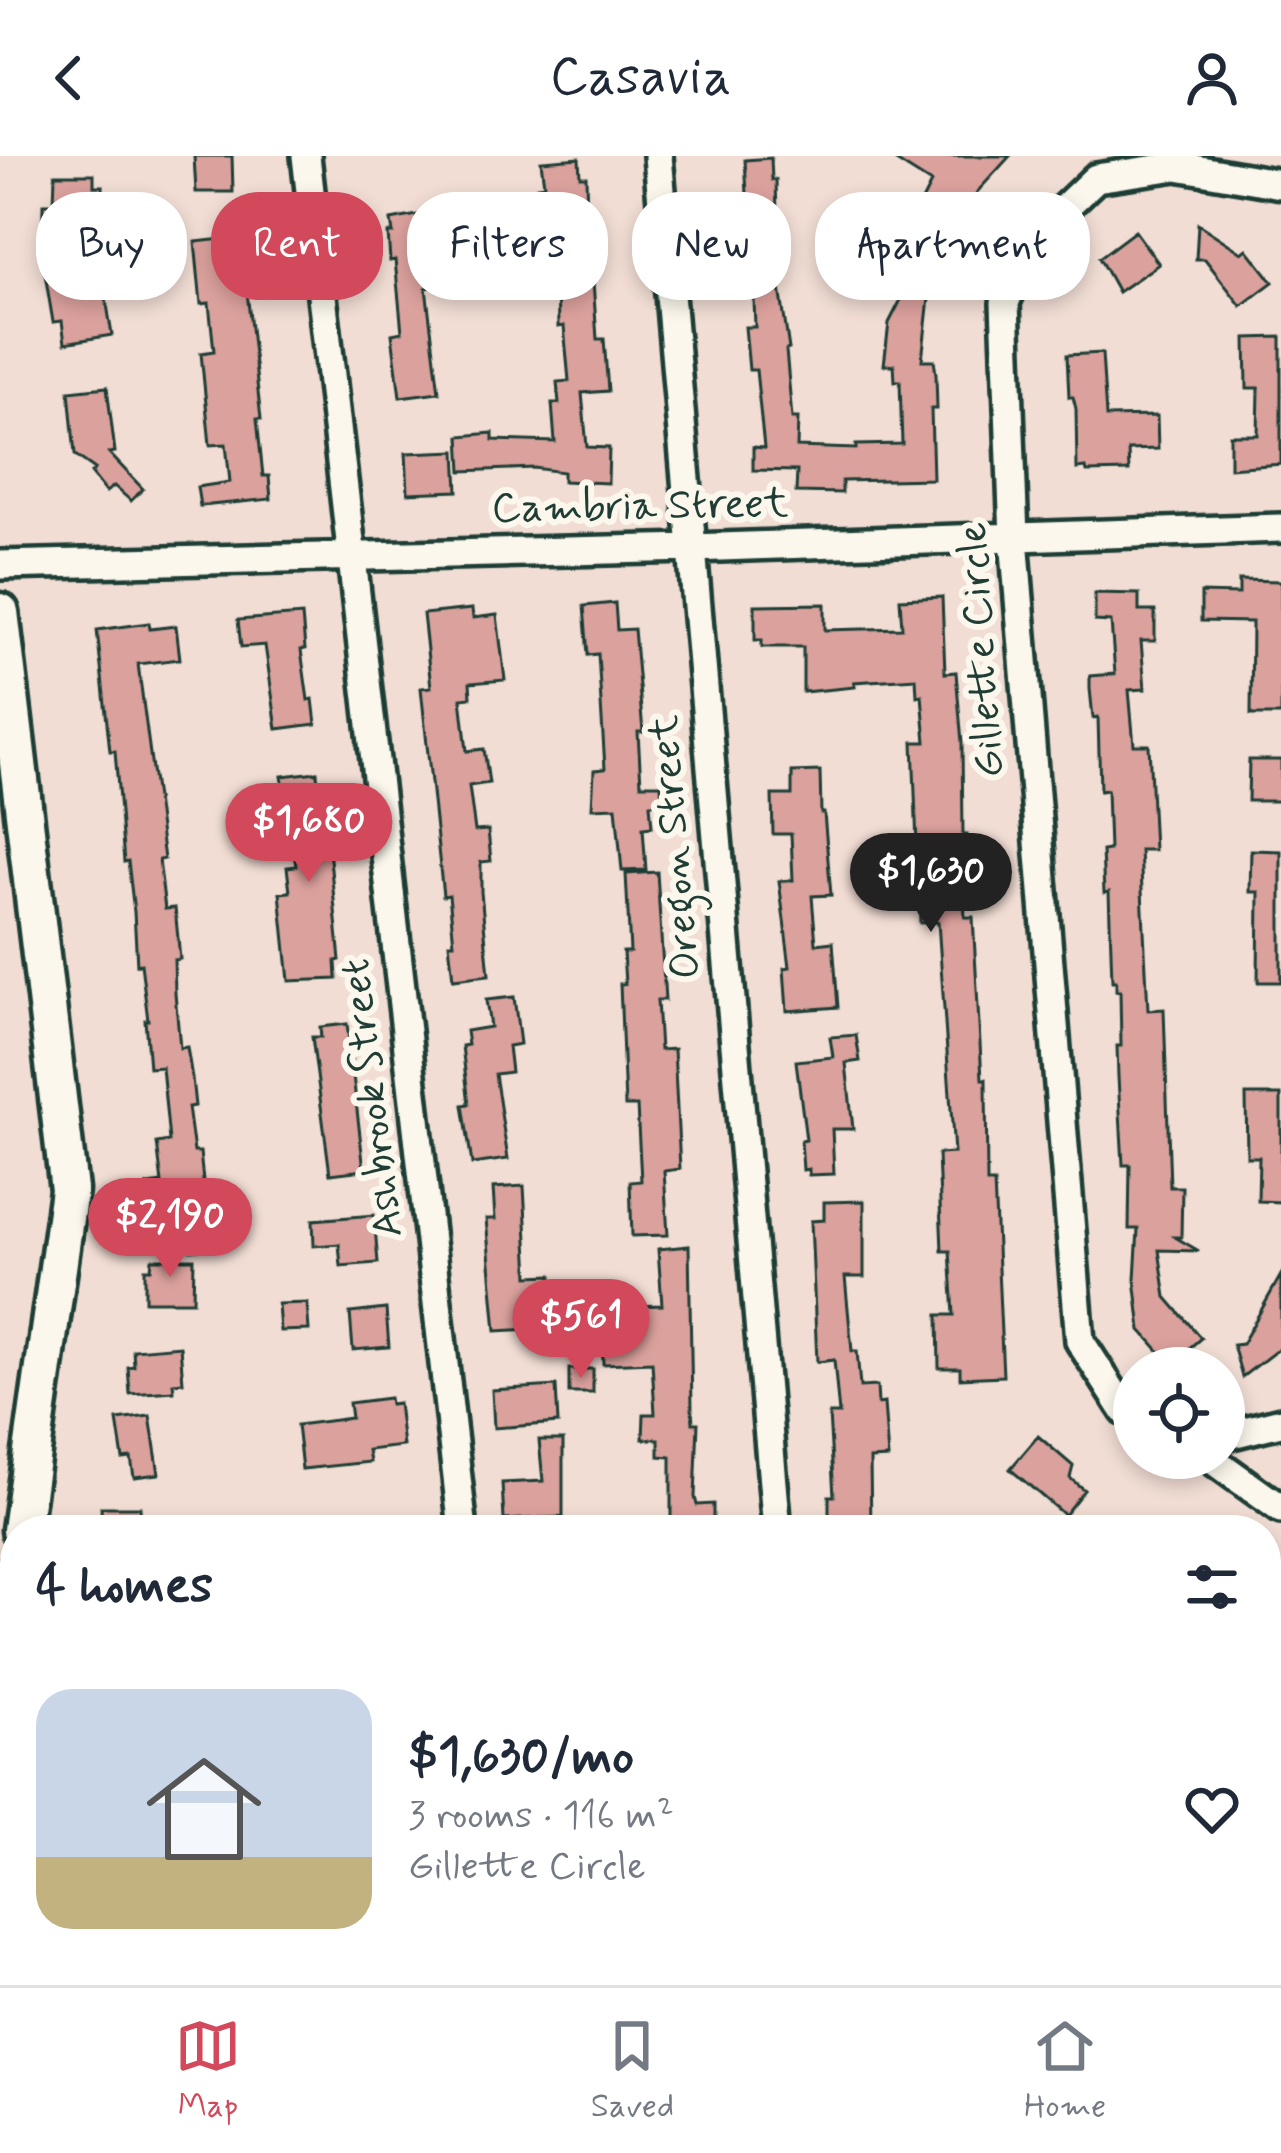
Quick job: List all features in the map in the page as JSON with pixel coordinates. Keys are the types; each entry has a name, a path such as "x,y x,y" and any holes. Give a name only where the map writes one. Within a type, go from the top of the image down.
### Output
{"street":[{"name":"Ashbrook Street","path":"306,156 461,1515"},
{"name":"Oregon Street","path":"658,156 776,1515"},
{"name":"Gillette Circle","path":"1113,1392 1081,1341 1013,538 1005,302 1032,239 1096,178 1139,156"},
{"path":"1096,178 1177,166 1281,184"},
{"name":"Cambria Street","path":"0,565 1281,528"},
{"path":"0,612 69,1190 23,1515"},
{"path":"1245,1431 1281,1422"},
{"path":"1240,1479 1281,1508"}],"building":[{"path":"194,156 232,156 233,192 196,192"},
{"path":"888,156 1010,156 977,192 926,192 931,183"},
{"path":"579,158 586,192 538,192 537,186 544,185 541,161"},
{"path":"771,158 772,180 776,180 776,192 747,192 745,160"},
{"path":"55,174 94,174 94,186 103,186 103,192 54,192"},
{"path":"407,217 407,300 428,300 439,392 400,397 392,334 402,332 395,260 390,261 391,220"},
{"path":"1198,224 1242,253 1247,249 1273,282 1241,306 1205,259 1196,259"},
{"path":"1135,231 1159,264 1118,292 1099,258"},
{"path":"211,240 211,300 248,300 263,476 269,476 271,499 200,506 197,487 230,482 226,444 210,445 201,353 214,351 209,303 201,304 195,242"},
{"path":"49,300 106,300 112,335 65,343 62,321 53,322"},
{"path":"557,300 594,300 597,339 604,339 608,391 582,393 587,447 609,448 608,483 563,481 563,472 534,468 462,471 460,436 493,433 493,440 555,442 552,403 559,403 557,382 569,381 564,326 558,327"},
{"path":"754,300 782,300 792,418 798,418 797,447 856,449 856,445 902,444 900,381 895,381 894,365 884,365 889,323 901,300 929,300 922,360 934,360 936,374 937,409 931,409 933,479 842,481 842,493 796,492 797,471 753,470 753,447 764,448 756,370 749,370 745,327 755,327"},
{"path":"1281,337 1281,464 1230,468 1230,435 1258,435 1259,388 1247,388 1246,338"},
{"path":"1102,353 1106,417 1157,416 1158,449 1128,450 1129,471 1077,469 1076,409 1069,397 1067,355"},
{"path":"107,387 115,452 109,453 143,489 131,501 114,486 106,492 91,473 95,469 75,455 69,391"},
{"path":"456,451 458,491 408,493 406,453"},
{"path":"1239,580 1281,581 1281,715 1251,715 1252,622 1201,621 1201,593 1239,594"},
{"path":"1095,593 1139,594 1139,611 1155,611 1155,641 1141,641 1145,689 1129,690 1134,745 1149,745 1154,850 1140,850 1148,1010 1164,1009 1170,1187 1182,1187 1181,1237 1175,1237 1199,1251 1159,1250 1166,1297 1201,1338 1191,1347 1156,1347 1141,1330 1135,1279 1138,1229 1129,1229 1130,1165 1123,1165 1117,1046 1121,1046 1120,991 1112,981 1109,892 1104,893 1102,851 1109,850 1107,790 1100,791 1098,717 1093,718 1090,689 1090,676 1115,674 1111,622 1095,621"},
{"path":"942,597 945,673 956,672 962,743 963,835 967,835 968,861 962,862 965,917 973,917 982,1079 986,1079 987,1183 994,1183 1003,1376 960,1378 960,1368 939,1368 938,1315 954,1315 950,1251 942,1251 938,1154 954,1153 938,922 920,923 913,742 926,742 922,695 917,696 916,678 854,682 855,687 803,692 803,647 762,647 762,640 755,640 755,605 825,604 825,630 902,628 900,599"},
{"path":"615,603 617,630 634,629 643,732 638,732 641,784 661,784 662,803 650,804 652,827 643,828 646,870 622,871 616,807 592,808 594,770 605,769 598,654 588,655 584,606"},
{"path":"472,609 473,618 497,615 505,680 470,683 471,697 461,698 467,751 484,749 489,783 469,786 475,831 488,830 491,861 481,862 481,892 489,975 453,979 449,895 443,896 421,688 431,687 423,614"},
{"path":"302,615 305,649 301,650 316,724 277,729 265,645 241,647 238,620"},
{"path":"149,623 150,629 176,626 180,659 138,664 164,859 159,860 165,909 175,908 180,959 174,960 175,993 180,1048 187,1047 192,1078 195,1106 188,1107 194,1152 200,1152 205,1200 216,1199 220,1249 188,1250 185,1205 150,1209 147,1185 162,1183 157,1143 169,1141 162,1067 149,1068 148,1020 141,964 137,965 97,630"},
{"path":"1249,760 1281,760 1281,801 1248,801"},
{"path":"820,771 831,895 812,896 816,944 833,942 838,1007 787,1011 784,968 790,967 779,881 793,880 791,834 773,834 772,795 792,795 792,772"},
{"path":"317,772 318,788 323,788 340,960 336,961 337,979 289,981 280,893 290,892 287,867 296,866 282,776"},
{"path":"1251,850 1281,851 1281,982 1258,982 1259,892 1250,892"},
{"path":"657,872 665,1000 657,1000 660,1050 674,1049 680,1169 664,1171 668,1235 632,1236 630,1182 641,1181 637,1106 625,1106 620,984 625,984 623,952 630,952 626,874"},
{"path":"514,997 520,1044 508,1046 511,1072 495,1074 508,1159 472,1164 463,1105 469,1104 462,1046 468,1045 466,1031 490,1027 486,1000"},
{"path":"347,1024 364,1170 330,1174 312,1037 321,1037 320,1027"},
{"path":"856,1035 860,1061 846,1063 853,1129 832,1129 834,1174 809,1175 809,1169 803,1170 801,1141 806,1140 796,1061 833,1057 830,1037"},
{"path":"1246,1095 1281,1095 1281,1202 1258,1201 1259,1157 1247,1157"},
{"path":"524,1186 529,1276 552,1275 555,1323 496,1331 486,1219 495,1219 493,1188"},
{"path":"864,1201 864,1277 845,1277 860,1387 877,1386 878,1404 884,1403 888,1458 870,1459 871,1515 829,1515 829,1496 834,1496 829,1414 839,1414 834,1360 817,1362 811,1221 824,1220 824,1202"},
{"path":"374,1215 378,1263 341,1266 339,1244 314,1246 313,1220"},
{"path":"689,1246 692,1408 693,1423 698,1423 695,1497 697,1505 713,1504 713,1515 671,1515 671,1457 659,1456 659,1439 643,1439 644,1414 655,1414 652,1362 603,1364 601,1307 662,1305 658,1249"},
{"path":"152,1259 194,1259 193,1301 145,1301 145,1269 151,1269"},
{"path":"1281,1275 1281,1347 1245,1375 1245,1347 1233,1345 1242,1344"},
{"path":"307,1303 309,1330 280,1331 278,1304"},
{"path":"386,1309 389,1347 353,1350 350,1313"},
{"path":"180,1346 183,1382 173,1383 174,1391 130,1394 128,1367 134,1366 133,1350"},
{"path":"569,1369 593,1369 593,1393 569,1393"},
{"path":"556,1386 558,1423 494,1428 492,1390"},
{"path":"389,1398 390,1404 398,1403 403,1446 368,1450 370,1462 302,1469 297,1425 351,1418 349,1403"},
{"path":"150,1416 159,1474 134,1477 131,1458 123,1459 117,1420"},
{"path":"1038,1436 1073,1466 1070,1478 1084,1490 1064,1515 1010,1469"},
{"path":"539,1440 563,1440 563,1515 504,1515 502,1483 543,1481"},
{"path":"101,1507 140,1507 140,1515 101,1515"}]}
